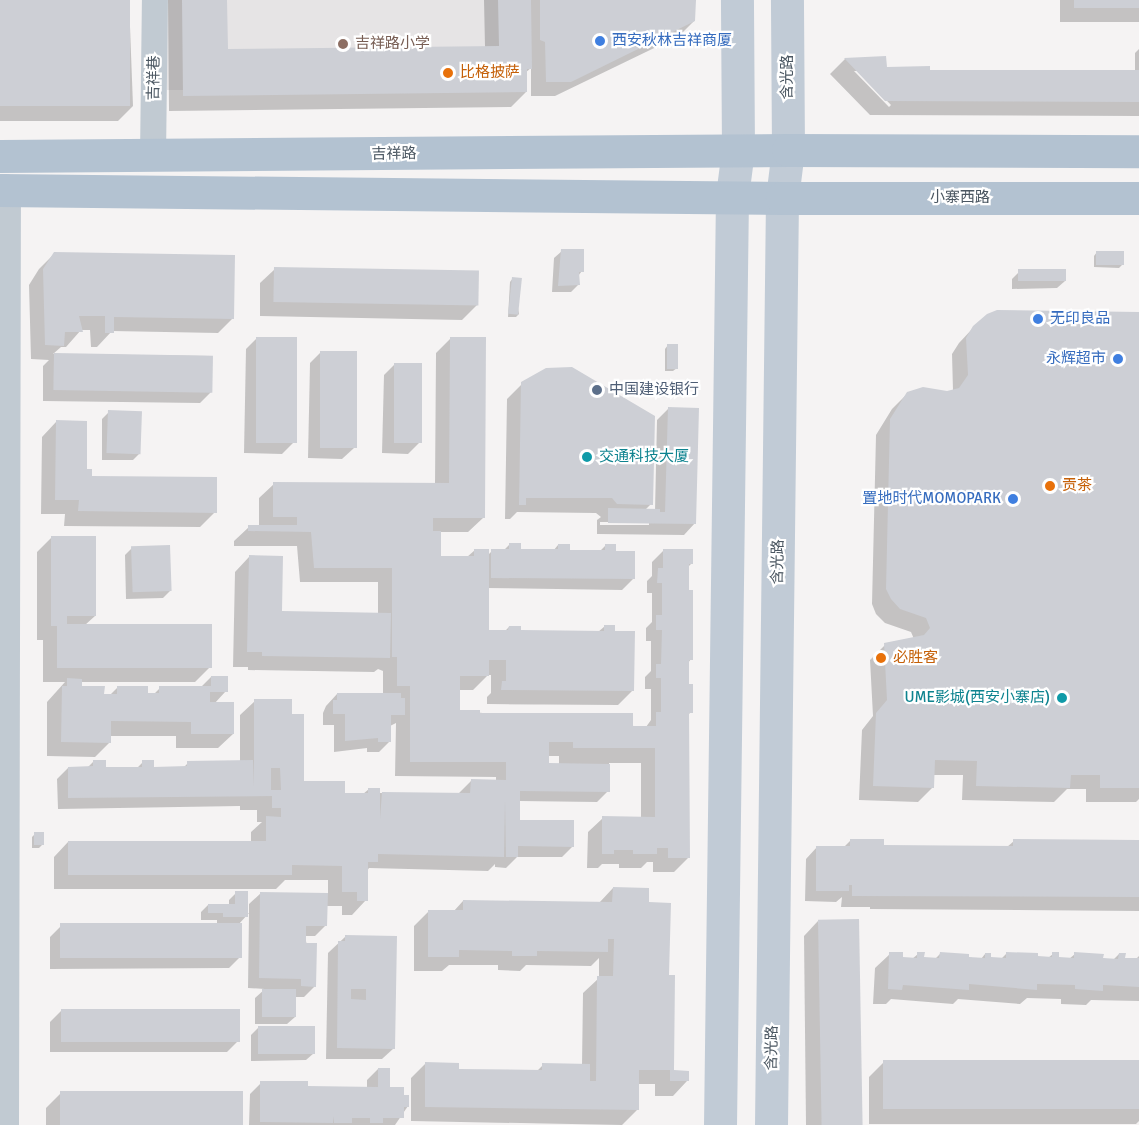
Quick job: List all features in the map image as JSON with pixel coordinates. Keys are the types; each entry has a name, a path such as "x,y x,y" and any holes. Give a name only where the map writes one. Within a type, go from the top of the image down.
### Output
{"main road":[{"path":"720,1125 732,196 738,150 737,0"},
{"name":"含光路","path":"771,1125 782,198 788,150 787,0"},
{"name":"吉祥路","path":"0,156 153,157 788,150"},
{"path":"788,150 1139,151"},
{"path":"2,190 782,198"},
{"name":"小寨西路","path":"782,198 1139,198"}],"street":[{"name":"吉祥巷","path":"153,157 155,0"},
{"path":"2,190 3,1125"}],"shaded area":[{"name":"吉祥路小学","path":"167,0 517,0 517,90 167,90"}],"building":[{"path":"0,0 130,0 130,106 0,106"},
{"path":"182,0 227,0 228,49 499,46 498,0 531,0 532,69 527,69 527,92 183,96"},
{"name":"西安秋林吉祥商厦","path":"540,0 696,0 695,21 571,82 546,82 545,42 540,40"},
{"path":"1074,0 1139,0 1139,8 1074,8"},
{"path":"886,56 887,67 930,66 930,70 1139,70 1139,102 885,101 844,58"},
{"path":"561,249 584,249 584,272 579,272 580,285 558,286"},
{"path":"1096,251 1124,251 1124,265 1096,265"},
{"path":"54,252 235,255 234,319 114,317 114,333 105,333 105,316 79,316 83,332 65,332 64,346 45,345 43,269"},
{"path":"274,267 479,271 478,306 273,302"},
{"path":"1018,269 1066,269 1066,281 1018,281"},
{"path":"512,277 522,278 518,315 508,314"},
{"name":"置地时代MOMOPARK","path":"997,310 1139,312 1139,788 1100,788 1100,775 1071,775 1070,788 976,786 977,761 935,760 934,788 873,786 876,713 887,700 884,643 924,635 930,628 926,618 900,609 886,589 890,419 907,392 923,387 947,391 959,388 968,375 966,338 973,326 987,314"},
{"path":"256,337 297,337 297,443 256,443"},
{"path":"450,337 486,337 485,518 433,518 433,531 441,531 441,556 474,556 474,549 489,549 489,630 508,630 509,626 521,626 521,630 604,631 604,625 615,625 615,631 635,631 634,691 501,690 502,681 506,681 506,660 489,660 489,676 460,676 460,710 480,710 480,713 633,713 633,726 656,726 656,712 661,712 661,678 656,678 656,664 661,664 662,630 656,630 656,615 662,615 662,583 657,583 658,568 663,568 663,549 693,549 693,564 689,564 689,590 693,590 693,660 689,660 689,684 693,684 693,713 689,713 690,858 668,858 668,848 657,848 657,854 633,854 633,850 614,850 614,854 602,854 602,816 655,817 655,748 573,748 573,742 549,742 549,763 610,764 610,792 520,791 520,820 574,820 574,847 518,846 518,857 506,857 505,800 504,857 378,854 378,862 368,862 368,901 357,901 357,892 342,892 342,866 292,865 292,875 68,875 68,841 266,841 266,816 281,817 281,808 272,808 272,796 68,798 68,767 93,766 93,760 106,760 106,767 142,767 142,760 154,760 154,767 187,766 187,761 253,760 254,787 254,699 292,699 292,714 304,714 304,781 345,781 345,793 368,793 368,788 380,788 380,819 382,792 470,793 471,779 506,780 506,762 410,762 410,686 397,686 397,657 392,657 392,568 314,568 311,532 248,531 248,525 297,525 297,517 273,517 273,482 449,483","holes":["271,768 280,768 281,790 271,790"]},
{"path":"667,344 678,344 678,369 667,369"},
{"path":"320,351 357,351 357,448 320,448"},
{"path":"54,353 213,356 212,393 53,390"},
{"path":"394,363 422,363 422,443 394,443"},
{"name":"交通科技大厦","path":"572,367 655,416 653,505 617,504 612,498 526,498 526,505 519,505 521,382 546,368"},
{"path":"668,407 699,408 696,524 608,523 608,508 660,509 660,512 665,512"},
{"path":"108,410 142,411 140,454 106,453"},
{"path":"56,420 87,421 87,469 92,469 92,476 217,477 217,513 78,511 79,500 55,500"},
{"path":"51,536 96,536 96,616 67,616 67,624 212,624 212,668 57,668 57,626 51,626"},
{"path":"509,543 521,543 521,549 558,549 558,544 570,544 570,550 605,550 605,544 616,544 616,551 635,551 635,579 491,578 491,549 509,549"},
{"path":"170,545 172,591 133,592 131,546"},
{"path":"249,555 283,556 282,611 391,613 390,658 262,656 262,652 247,652"},
{"path":"211,676 228,676 228,692 210,692 210,702 234,702 234,734 191,734 191,722 111,721 111,743 61,742 62,686 67,686 67,678 82,679 82,686 105,686 104,694 117,694 117,686 148,686 148,693 159,693 159,686 211,686"},
{"path":"337,693 401,693 401,698 405,698 405,715 391,715 391,742 378,742 378,738 345,741 345,714 333,714 333,700 337,700"},
{"path":"34,832 44,832 44,845 34,845"},
{"path":"850,839 884,839 884,845 1013,846 1013,839 1139,840 1139,897 852,896 852,885 849,885 849,891 816,891 816,846 850,846"},
{"path":"613,887 649,888 649,902 671,903 669,975 675,975 674,1070 689,1071 689,1081 670,1081 670,1070 639,1070 639,1110 425,1107 425,1062 459,1063 459,1069 542,1070 542,1063 590,1064 590,1081 596,1081 597,976 613,976 614,939 608,939 608,952 537,951 537,956 512,956 512,951 459,950 459,957 428,957 428,910 463,910 463,900 612,902"},
{"path":"235,891 248,891 248,917 223,917 223,913 208,913 208,904 235,904"},
{"path":"260,892 328,893 327,926 306,926 306,943 317,943 316,987 301,986 301,979 259,978"},
{"path":"859,919 863,1125 822,1125 818,920"},
{"path":"60,923 242,923 242,958 60,958"},
{"path":"345,935 397,936 395,1049 337,1048 338,941 345,941","holes":["351,989 366,989 366,1000 351,999"]},
{"path":"889,952 903,952 903,957 917,958 917,952 925,952 924,957 939,958 940,952 969,954 969,957 985,958 985,953 991,953 991,957 1006,958 1006,952 1038,953 1038,956 1052,957 1052,952 1059,952 1059,957 1074,958 1074,952 1104,954 1103,958 1118,959 1119,953 1126,953 1125,958 1139,958 1139,987 1103,985 1103,991 1075,989 1075,985 1037,984 1037,990 969,984 969,990 903,985 902,990 888,989"},
{"path":"262,989 296,989 296,1017 262,1017"},
{"path":"61,1009 240,1009 240,1042 61,1042"},
{"path":"258,1026 315,1026 315,1054 258,1054"},
{"path":"883,1060 1139,1060 1139,1109 883,1109"},
{"path":"378,1068 390,1068 390,1087 404,1087 404,1095 409,1095 409,1107 404,1107 404,1118 383,1118 383,1123 370,1123 370,1118 352,1118 352,1123 334,1123 333,1116 333,1123 260,1122 260,1081 308,1081 308,1086 378,1087"},
{"path":"60,1091 243,1091 243,1125 60,1125"}],"place":[{"name":"西安秋林吉祥商厦","path":"600,41"},
{"name":"吉祥路小学","path":"343,44"},
{"name":"比格披萨","path":"448,73"},
{"name":"无印良品","path":"1038,319"},
{"name":"永辉超市","path":"1118,359"},
{"name":"中国建设银行","path":"597,390"},
{"name":"交通科技大厦","path":"587,457"},
{"name":"贡茶","path":"1050,486"},
{"name":"置地时代MOMOPARK","path":"1013,499"},
{"name":"必胜客","path":"881,658"},
{"name":"UME影城(西安小寨店)","path":"1062,698"}]}
